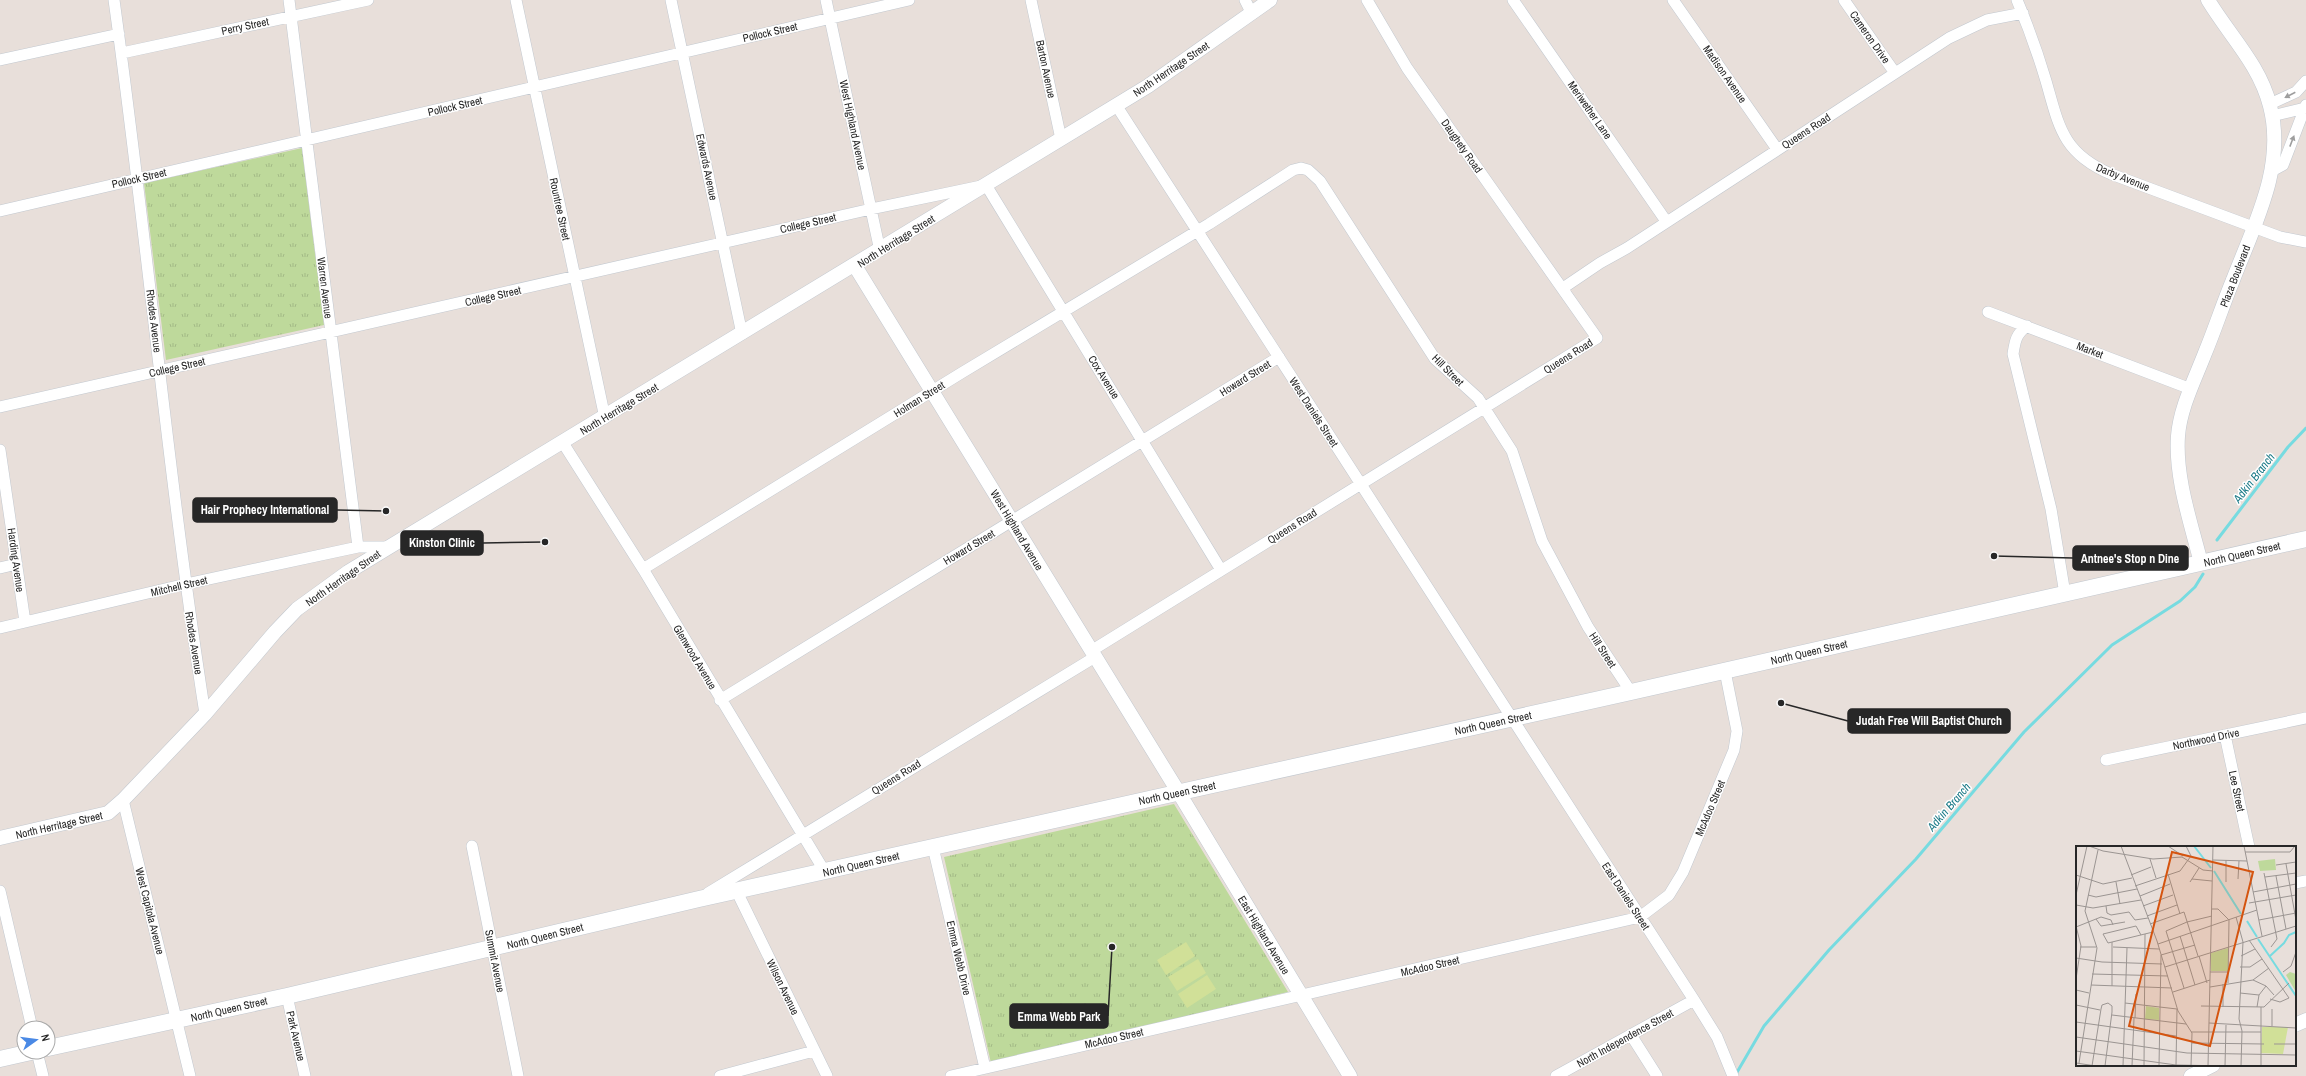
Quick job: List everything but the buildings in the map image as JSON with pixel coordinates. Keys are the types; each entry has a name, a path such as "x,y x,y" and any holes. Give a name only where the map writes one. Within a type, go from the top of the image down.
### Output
{"main road":[{"name":"North Queen Street","path":"56,1046 177,1021 493,949 699,899 1512,719 2306,539"},
{"path":"0,1059 16,1055"}],"street":[{"name":"Rhodes Avenue","path":"114,0 122,53 186,584 205,714"},
{"name":"Warren Avenue","path":"289,0 358,547"},
{"name":"Perry Street","path":"122,53 368,0"},
{"name":"Rountree Street","path":"516,0 605,418"},
{"name":"Edwards Avenue","path":"671,0 724,242 742,334"},
{"name":"West Highland Avenue","path":"826,0 880,251"},
{"name":"Pollock Street","path":"0,211 136,178 307,140 909,0"},
{"name":"Barton Avenue","path":"1030,0 1061,139"},
{"path":"1245,0 1252,14"},
{"name":"North Herritage Street","path":"0,838 108,813 123,800 205,714 274,632 297,609 388,547 605,418 1148,86 1270,0"},
{"name":"Daughety Road","path":"1367,0 1407,68 1563,288"},
{"name":"Meriwether Lane","path":"1513,0 1666,221"},
{"name":"Madison Avenue","path":"1672,0 1777,150"},
{"name":"Cameron Drive","path":"1844,0 1895,73"},
{"name":"Darby Avenue","path":"2017,0 2046,81 2054,116 2063,135 2080,155 2098,168 2111,174 2293,241 2306,242"},
{"name":"Plaza Boulevard","path":"2201,563 2184,494 2178,449 2178,435 2191,389 2254,227 2272,171 2275,142 2271,110 2250,60 2208,0"},
{"name":"Queens Road","path":"699,899 1093,654 1221,570 1485,409 1597,338 1563,288 1964,30 2000,17 2023,14"},
{"path":"0,60 119,34"},
{"path":"2271,110 2296,92 2306,81"},
{"name":"West Daniels Street","path":"1116,105 1362,484 1512,719"},
{"path":"2271,110 2305,106 2283,166 2272,171"},
{"name":"Hill Street","path":"1197,231 1293,170 1301,168 1308,170 1320,181 1435,359 1478,398 1512,452 1542,541 1588,627 1631,692"},
{"name":"College Street","path":"0,407 870,209 986,185"},
{"name":"Cox Avenue","path":"986,185 1144,440 1221,570"},
{"name":"Holman Street","path":"643,569 1197,231"},
{"name":"West Highland Avenue","path":"855,266 1179,793"},
{"name":"Market","path":"1988,312 2191,389"},
{"path":"2027,326 2020,331 2015,341 2013,354 2051,509 2065,594"},
{"name":"Howard Street","path":"720,700 1279,357"},
{"name":"Glenwood Avenue","path":"563,443 643,569 720,700 825,872"},
{"name":"Harding Avenue","path":"0,450 25,622"},
{"path":"358,547 388,547"},
{"name":"Mitchell Street","path":"0,628 186,584 358,547"},
{"path":"0,568 17,564"},
{"name":"McAdoo Street","path":"951,1076 1640,917 1669,895 1683,872 1734,750 1737,731 1725,671"},
{"name":"Northwood Drive","path":"2106,760 2306,718"},
{"name":"East Daniels Street","path":"1512,719 1717,1037 1732,1076"},
{"name":"Lee Street","path":"2224,735 2249,846"},
{"name":"East Highland Avenue","path":"1179,793 1300,996 1350,1076"},
{"name":"West Capitola Avenue","path":"123,800 190,1076"},
{"name":"Summit Avenue","path":"472,846 518,1076"},
{"name":"Emma Webb Drive","path":"934,847 985,1068"},
{"path":"2296,883 2306,881"},
{"path":"0,891 30,1020"},
{"name":"Wilson Avenue","path":"740,898 827,1076"},
{"name":"Park Avenue","path":"287,996 305,1076"},
{"name":"North Independence Street","path":"1556,1076 1694,1000"},
{"path":"2296,1025 2306,1020"},
{"path":"1631,1034 1657,1076"},
{"path":"720,1076 814,1051"},
{"path":"39,1060 43,1076"},
{"path":"2191,1076 2211,1066"}],"green space":[{"path":"302,148 324,325 166,360 144,183"},
{"path":"1174,804 1288,992 991,1063 944,857"},
{"path":"1186,942 1195,956 1166,975 1157,960"},
{"path":"1198,959 1206,973 1177,991 1168,977"},
{"path":"1207,975 1216,989 1187,1008 1178,994"}],"waterway":[{"name":"Adkin Branch","path":"2217,540 2288,447 2306,428"},
{"name":"Adkin Branch","path":"1736,1074 1764,1026 1829,950 1916,859 2024,732 2112,645 2180,601 2195,587 2203,574"}],"place":[{"name":"Hair Prophecy International","path":"386,511"},
{"name":"Kinston Clinic","path":"545,542"},
{"name":"Antnee's Stop n Dine","path":"1994,556"},
{"name":"Judah Free Will Baptist Church","path":"1781,703"},
{"name":"Emma Webb Park","path":"1112,947"}]}
